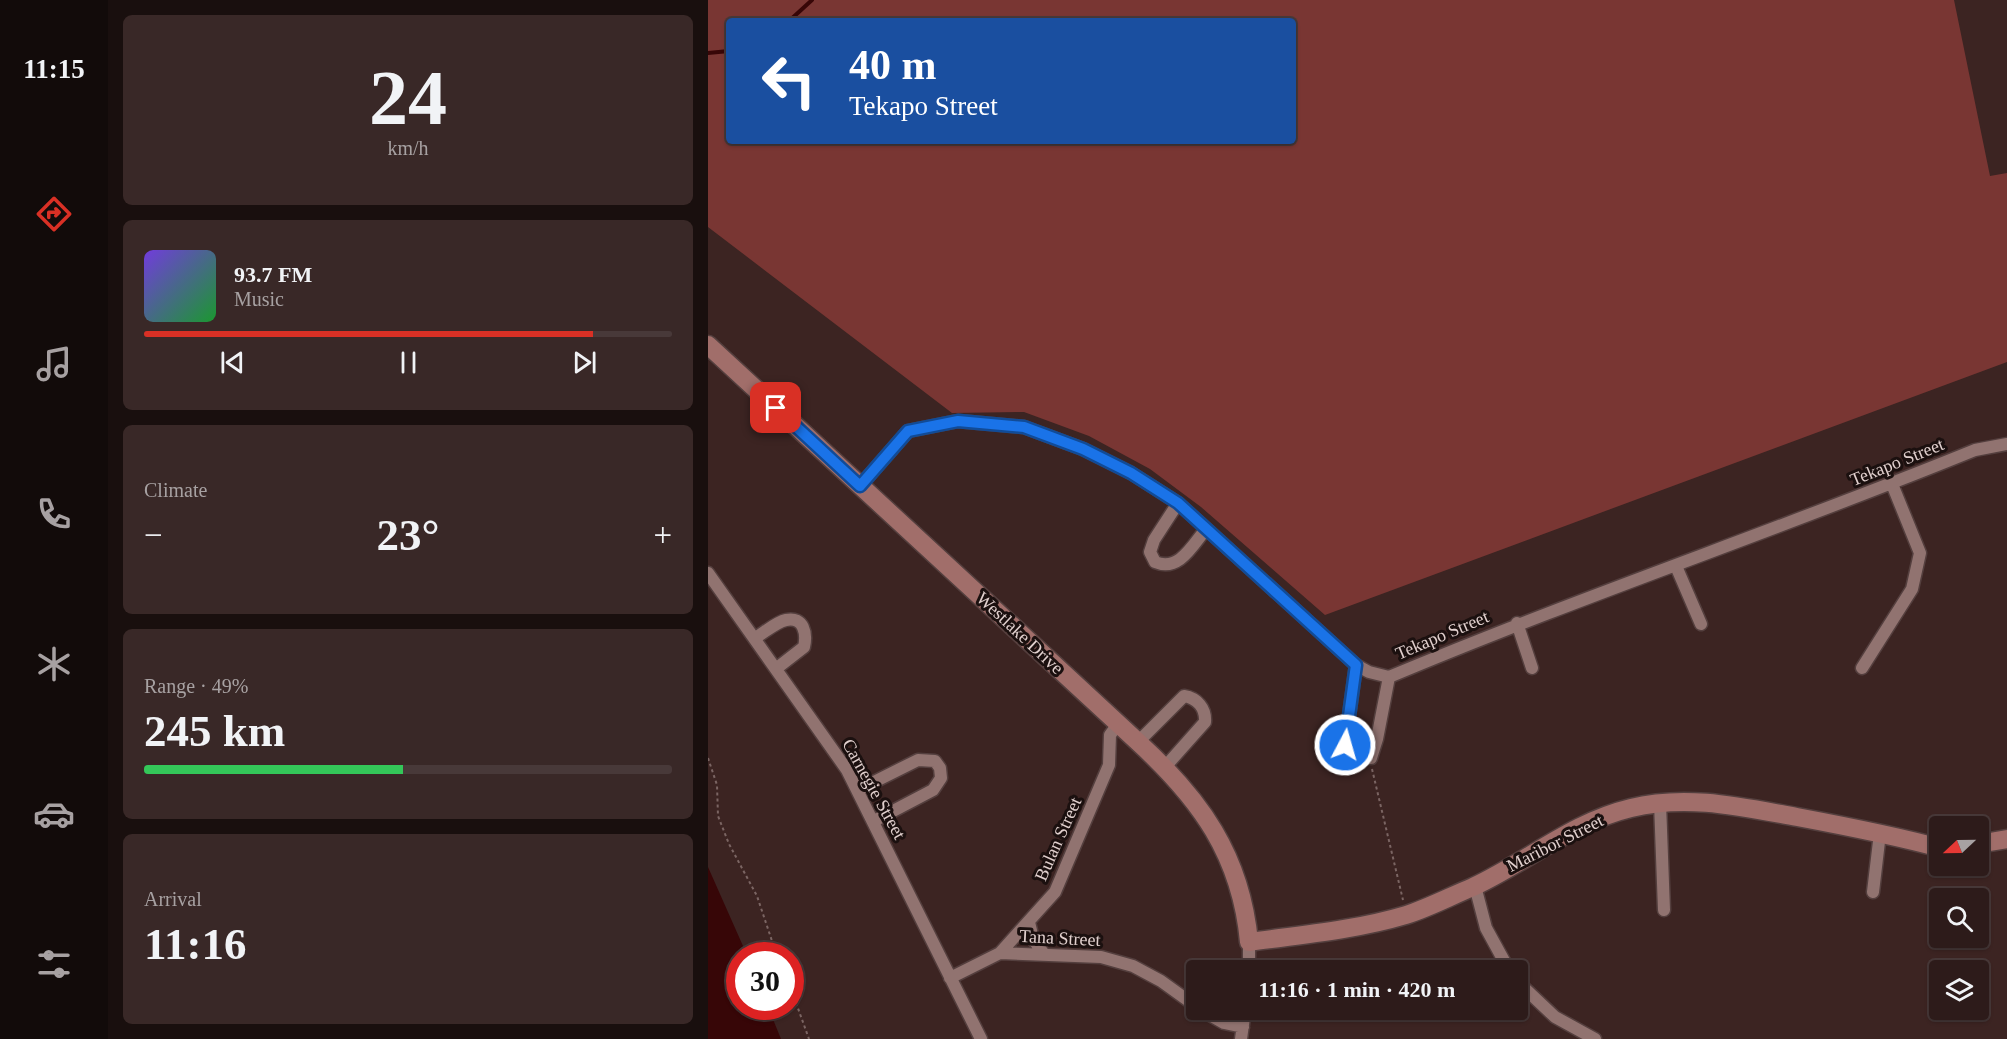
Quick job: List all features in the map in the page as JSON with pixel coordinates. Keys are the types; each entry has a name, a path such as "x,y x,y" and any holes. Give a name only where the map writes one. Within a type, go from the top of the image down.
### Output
{"street":[{"name":"Westlake Drive","path":"708,345 1165,767 1198,805 1221,842 1237,881 1249,942 1249,960"},
{"name":"Tekapo Street","path":"860,486 908,431 958,421 1024,427 1083,449 1131,473 1178,503 1356,665 1369,672 1389,677 1517,623 1676,566 1975,450 2007,444"},
{"path":"1862,668 1912,589 1920,553 1892,484"},
{"path":"1178,503 1154,540 1150,552 1155,562 1164,566 1178,562 1206,530"},
{"path":"1676,566 1701,624"},
{"name":"Carnegie Street","path":"708,573 847,770 981,1039"},
{"path":"755,638 785,620 797,621 804,627 806,635 804,647 777,668"},
{"path":"1517,623 1532,668"},
{"path":"1356,665 1345,745 1358,757 1371,758 1389,677"},
{"path":"1138,742 1184,696 1190,697 1201,705 1205,714 1204,722 1165,767"},
{"name":"Bulan Street","path":"1000,953 1055,892 1109,765 1110,735 1118,724"},
{"path":"858,790 918,760 934,761 939,768 941,778 933,790 874,821"},
{"name":"Maribor Street","path":"1249,942 1372,923 1408,915 1475,886 1590,821 1631,808 1660,803 1696,800 1726,804 1880,833 1929,845"},
{"path":"1660,803 1664,910"},
{"path":"1873,892 1880,833"},
{"path":"1989,842 2007,839"},
{"path":"1475,886 1486,928 1504,960"},
{"path":"1029,922 1033,939 1044,954"},
{"name":"Tana Street","path":"950,978 1000,953 1101,957 1133,966 1161,981 1186,999"},
{"path":"1528,991 1555,1017 1595,1039"},
{"path":"1219,1020 1242,1033"}],"path":[{"path":"708,758 717,785 718,816 729,844 757,896 772,942"},
{"path":"1371,758 1408,915"},
{"path":"802,1020 809,1039"}],"shaded area":[{"path":"708,0 1954,0 1990,176 2007,173 2007,362 1325,615 1201,507 1150,469 1089,436 1024,412 952,413 708,227"},
{"path":"708,867 741,942 726,942 726,1020 773,1020 781,1039 708,1039"}],"waterway":[{"path":"792,18 812,0"},
{"path":"708,53 726,51"}],"route":[{"path":"776,408 860,486 908,431 958,421 1024,427 1083,449 1131,473 1178,503 1356,665 1345,745"}]}
